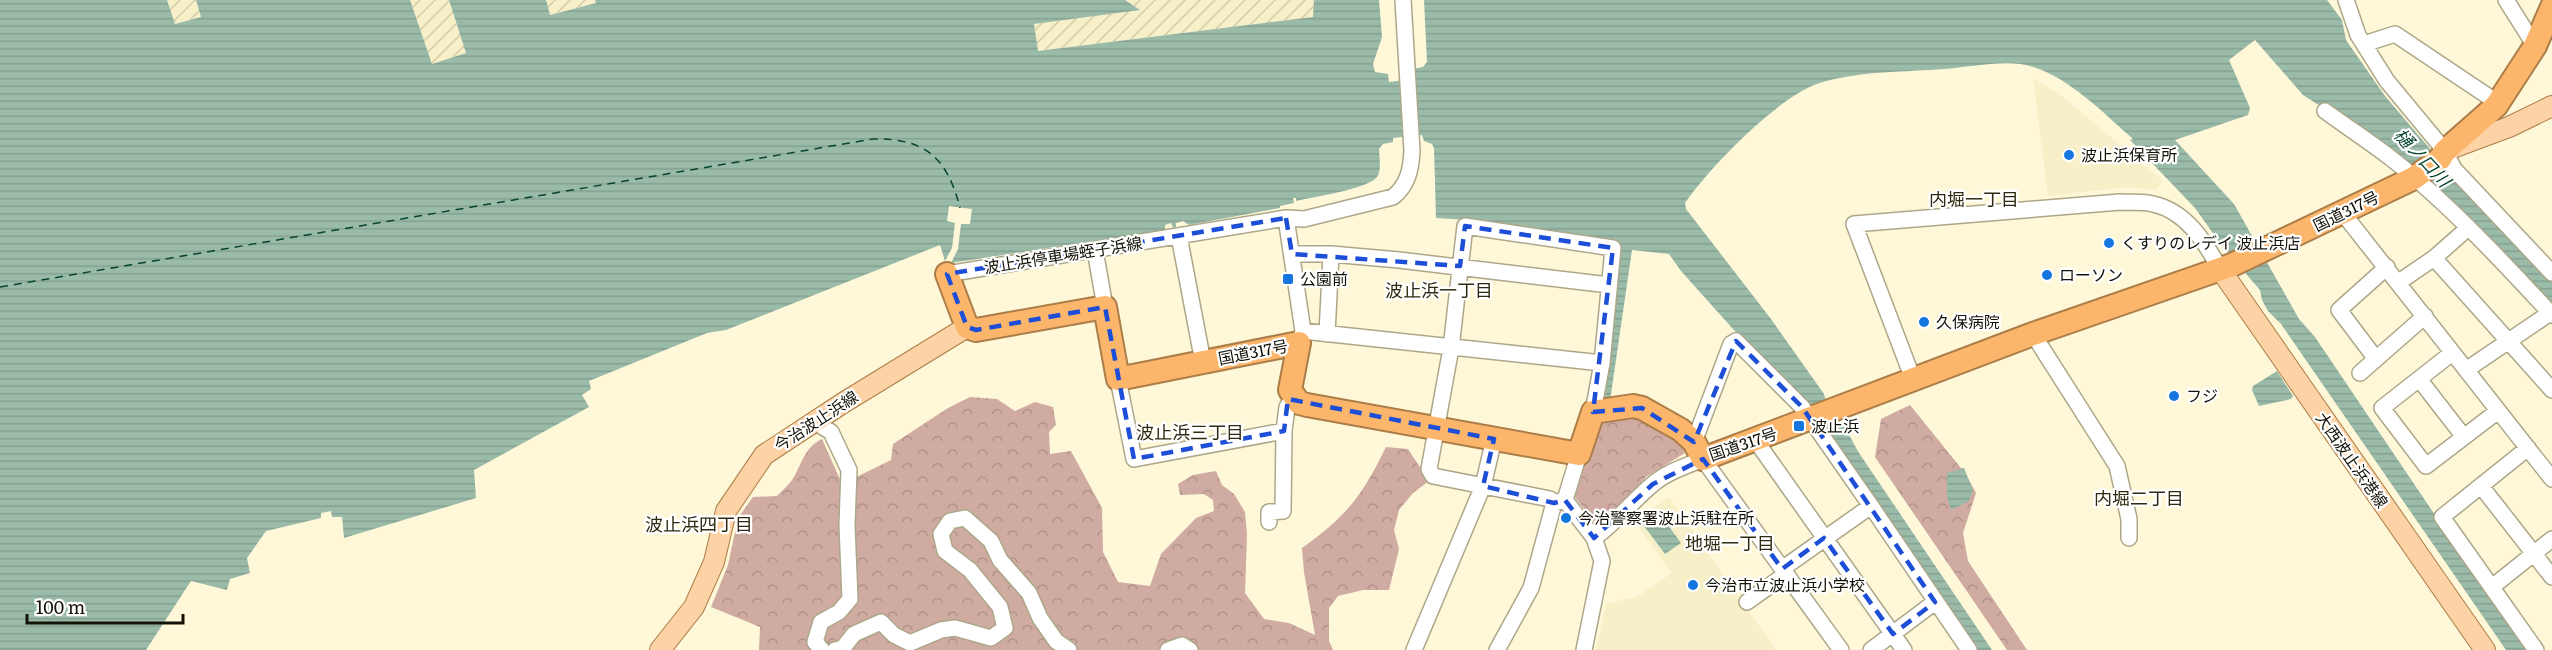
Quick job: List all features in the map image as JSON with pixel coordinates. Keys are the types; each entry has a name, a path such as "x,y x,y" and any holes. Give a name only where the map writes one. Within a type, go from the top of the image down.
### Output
{"highway":[{"name":"国道317号","path":"1593,412 1633,406 1642,408 1681,430 1698,451 1756,441 2033,333 2226,267 2266,250 2416,176 2498,103 2535,46 2552,7"},
{"path":"947,274 967,327 976,330 1105,307 1118,379"},
{"name":"国道317号","path":"1118,379 1203,362 1301,337 1290,390 1294,396"},
{"path":"1294,396 1299,403 1307,405 1579,454 1593,412"}],"main road":[{"path":"2442,155 2552,106"},
{"name":"大西波止浜港線","path":"2226,267 2485,650"},
{"name":"今治波止浜線","path":"660,650 694,608 714,562 726,511 764,455 967,327"}],"street":[{"name":"波止浜停車場蛭子浜線","path":"947,274 1286,218 1304,219 1393,197 1401,190 1411,165 1412,137 1403,0"},
{"path":"2346,0 2364,44 2387,81 2442,155 2552,273"},
{"path":"2506,0 2535,46"},
{"path":"2364,44 2395,34 2498,103"},
{"path":"2325,111 2416,176 2507,266 2551,314 2507,340 2466,370"},
{"path":"1913,379 1854,224 2120,202 2154,204 2182,218 2226,267"},
{"path":"2342,212 2552,479"},
{"path":"1286,218 1301,337 1327,334 1602,363"},
{"path":"1584,650 1602,568 1601,554 1594,538 1559,502 1550,498 1433,476 1429,469 1451,348 1465,226 1613,248 1602,363 1593,412"},
{"path":"2398,282 2434,258 2468,228"},
{"path":"1179,236 1203,362"},
{"path":"1095,250 1105,307"},
{"path":"1292,254 1331,254 1460,266 1609,285"},
{"path":"1327,334 1331,254"},
{"path":"2434,258 2552,390"},
{"path":"2376,359 2339,310 2387,267"},
{"path":"2360,373 2425,316"},
{"path":"2033,333 2117,466 2129,519 2128,538"},
{"path":"1594,538 1605,531 1653,484 1675,471 1698,451 1731,344 1736,341 1803,407 1820,416 1870,506 1969,650"},
{"path":"2452,353 2382,408 2426,466 2498,411"},
{"path":"1118,379 1134,459 1284,431"},
{"path":"2419,379 2464,437"},
{"path":"1269,522 1269,512 1283,511 1284,431 1287,407 1294,396"},
{"path":"815,422 831,432 849,470 847,525 850,599 839,612 821,622 815,642 822,650"},
{"path":"1421,648 1484,486 1494,439"},
{"path":"1756,441 1904,650"},
{"path":"2528,448 2442,517 2536,650"},
{"path":"1698,451 1841,650"},
{"path":"1497,650 1531,588 1559,502 1579,454"},
{"path":"2481,486 2552,577"},
{"path":"1747,603 1824,538 1870,506"},
{"path":"835,650 843,648 854,634 881,622 894,635 910,644 942,630 955,628 991,638 1005,628 1000,607 970,570 945,551 941,534 950,521 965,518 991,541 1000,560 1029,593 1040,618 1056,641 1069,650"},
{"path":"2492,587 2552,539"},
{"path":"1872,650 1935,602"},
{"path":"1168,650 1182,645 1190,650"}],"highlighted area":[{"path":"1286,218 1292,254 1460,266 1465,226 1613,248 1593,412 1642,408 1694,442 1736,341 1802,407 1935,602 1893,634 1824,538 1782,569 1703,459 1653,484 1594,538 1565,500 1554,503 1483,486 1494,439 1288,399 1284,431 1134,459 1105,307 976,330 967,327 947,274"}],"shaded area":[{"path":"167,0 196,0 201,17 174,24"},
{"path":"410,0 449,0 466,53 432,64"},
{"path":"546,0 595,0 596,3 549,15"},
{"path":"1125,0 1314,0 1314,17 1037,51 1034,24 1139,10"},
{"path":"2033,78 2063,97 2163,181 2156,190 2128,187 2048,196"},
{"name":"今治市立波止浜小学校","path":"1669,497 1776,650 1596,650 1606,604 1638,596 1672,573 1634,521"}],"green space":[{"path":"970,397 997,399 1015,411 1035,402 1053,407 1056,425 1049,432 1050,454 1071,451 1102,508 1103,552 1118,582 1150,586 1161,554 1196,518 1214,511 1213,500 1204,494 1180,495 1178,484 1193,475 1216,471 1222,485 1234,494 1245,512 1247,534 1245,593 1264,619 1289,623 1315,635 1302,548 1331,526 1352,504 1386,447 1408,449 1429,481 1413,493 1399,510 1394,530 1399,549 1389,590 1363,590 1338,596 1329,608 1329,641 1333,650 759,650 760,627 711,607 728,565 738,518 753,497 777,496 788,485 812,446 822,439 842,484 891,460 893,444 948,408"},
{"path":"1910,405 1965,473 1976,493 1963,533 1968,561 2027,650 2007,650 1875,457 1881,419"},
{"path":"1639,414 1676,436 1685,453 1646,477 1610,519 1599,528 1573,495 1598,424"}],"water":[{"name":"樋ノ口川","path":"0,0 167,0 175,24 201,17 196,0 410,0 432,64 466,53 449,0 546,0 550,15 596,3 595,0 1125,0 1140,10 1034,24 1038,51 1313,17 1314,0 1379,0 1382,37 1373,64 1375,72 1388,74 1389,82 1412,79 1412,69 1423,67 1427,62 1424,0 2327,0 2342,20 2346,40 2385,96 2449,171 2552,281 2552,308 2409,163 2303,95 2255,40 2229,60 2250,108 2248,115 2175,140 2234,204 2299,319 2315,337 2526,650 2506,650 2281,324 2268,311 2260,290 2222,246 2195,208 2130,140 2133,139 2085,97 2045,71 2011,63 1868,74 1838,78 1806,89 1768,115 1748,133 1728,152 1685,203 1686,209 1771,319 1824,394 1830,408 1859,453 1992,650 1974,650 1750,348 1681,271 1669,254 1632,250 1610,401 1602,399 1614,247 1466,220 1436,218 1434,148 1432,144 1424,141 1422,135 1393,138 1393,142 1383,144 1379,149 1379,174 1372,181 1327,195 1296,201 1296,198 1293,198 1294,203 1280,206 1280,208 1189,225 1183,221 1176,223 1176,227 1173,228 1171,223 1165,225 1165,230 951,263 945,261 940,245 726,330 707,333 589,381 591,389 582,395 589,407 474,470 476,498 344,538 342,517 332,517 331,511 321,513 321,518 266,531 247,558 250,573 230,579 227,590 191,581 146,650 0,650"},
{"path":"2277,371 2293,396 2291,399 2259,406 2252,390 2253,386"},
{"path":"1964,468 1973,490 1969,501 1951,510 1947,496 1947,473"},
{"path":"1657,510 1681,543 1665,554 1641,522"}],"pier":[{"path":"949,206 972,209 970,224 961,224 958,249 951,263 945,261 952,248 955,223 947,221"}],"ferry route":[{"path":"0,287 873,139 907,142 931,154 948,176 960,208"}],"place":[{"name":"波止浜保育所","path":"2069,155"},
{"name":"くすりのレデイ 波止浜店","path":"2109,243"},
{"name":"ローソン","path":"2047,275"},
{"name":"公園前","path":"1288,279"},
{"name":"久保病院","path":"1924,322"},
{"name":"フジ","path":"2174,396"},
{"name":"波止浜","path":"1799,426"},
{"name":"今治警察署波止浜駐在所","path":"1566,518"},
{"name":"今治市立波止浜小学校","path":"1693,585"}],"district":[{"name":"内堀一丁目","path":"1974,200"},
{"name":"波止浜一丁目","path":"1439,291"},
{"name":"波止浜三丁目","path":"1190,433"},
{"name":"内堀二丁目","path":"2139,499"},
{"name":"波止浜四丁目","path":"699,525"},
{"name":"地堀一丁目","path":"1730,544"}]}
